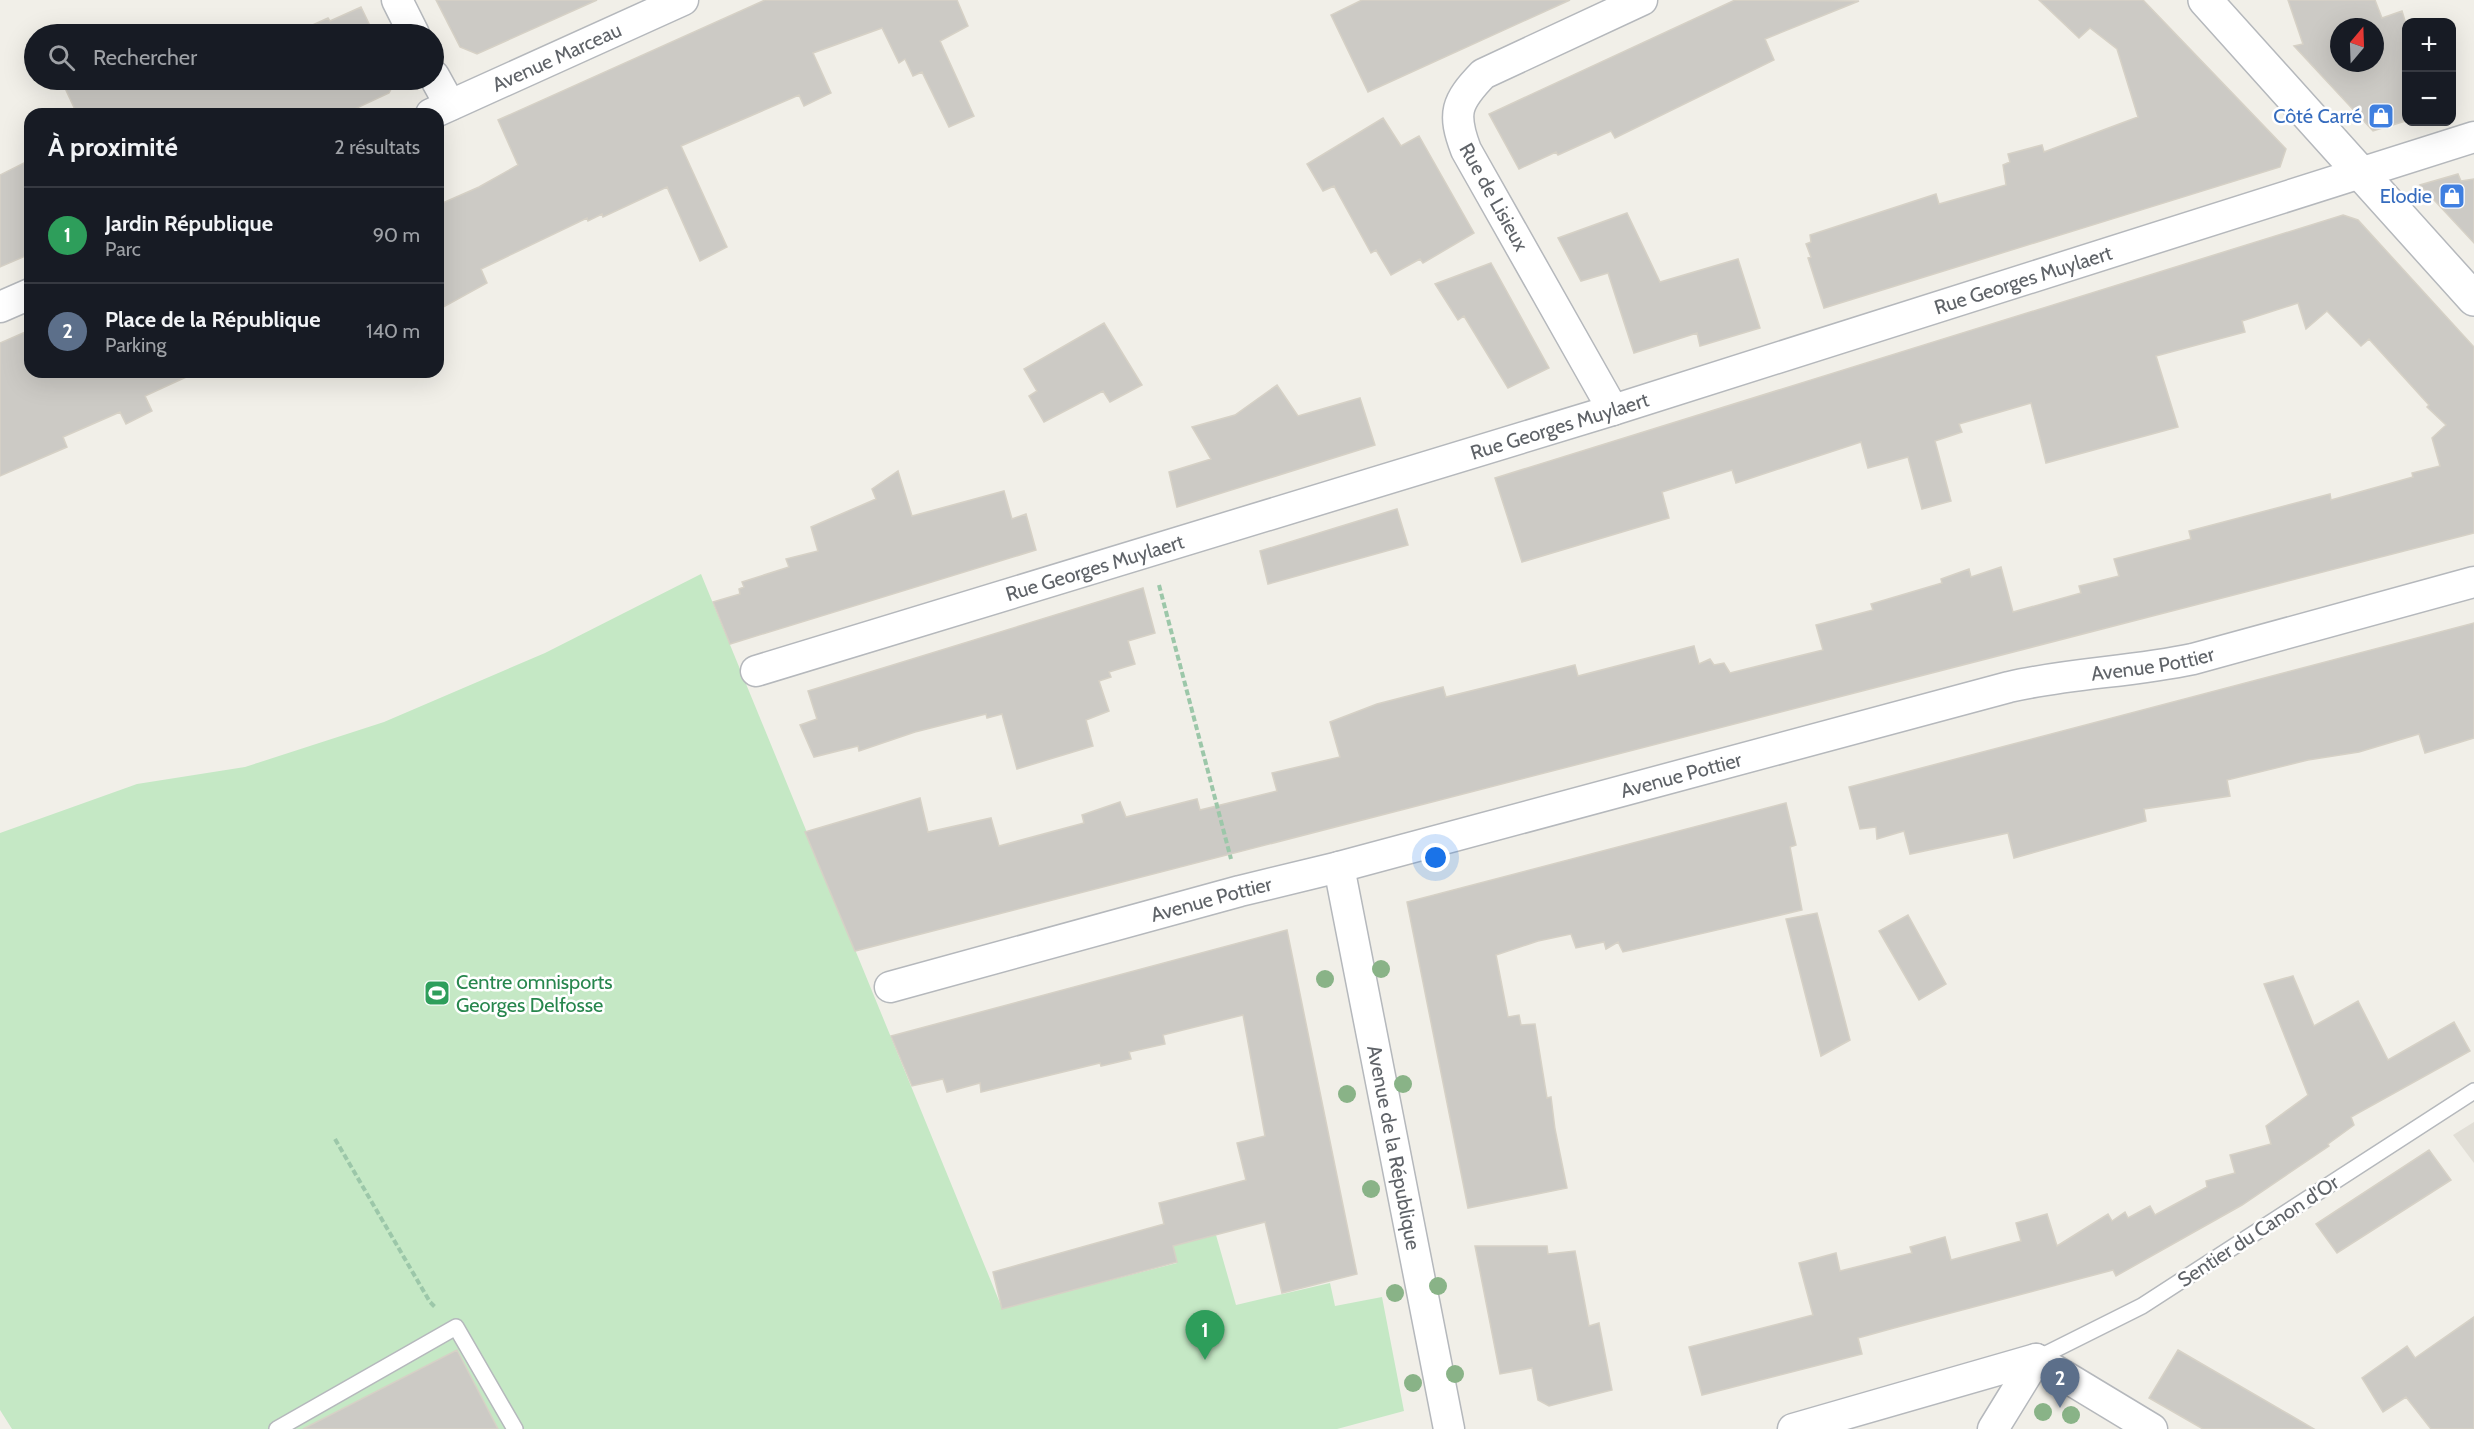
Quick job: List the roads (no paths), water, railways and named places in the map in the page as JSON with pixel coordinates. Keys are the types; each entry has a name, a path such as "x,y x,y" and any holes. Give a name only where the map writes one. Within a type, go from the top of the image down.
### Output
{"street":[{"path":"397,0 409,24"},
{"name":"Avenue Marceau","path":"444,108 683,0"},
{"name":"Rue de Lisieux","path":"1613,410 1466,150 1458,130 1458,110 1465,92 1483,74 1642,0"},
{"path":"2205,0 2474,299"},
{"path":"436,90 440,108"},
{"name":"Rue Georges Muylaert","path":"756,671 1613,410 2474,137"},
{"path":"0,307 24,297"},
{"name":"Avenue Pottier","path":"890,987 1240,891 1339,867 2009,687 2048,678 2151,668 2193,659 2474,582"},
{"name":"Avenue de la République","path":"1339,867 1449,1429"},
{"path":"1793,1429 2036,1359 2152,1429"},
{"path":"1993,1429 2036,1359"}],"lane":[{"name":"Sentier du Canon d'Or","path":"2036,1359 2142,1306 2474,1091"},
{"path":"277,1429 456,1327 515,1429"}],"place":[{"name":"Côté Carré","path":"2381,116"},
{"name":"Elodie","path":"2452,196"},
{"name":"Centre omnisports Georges Delfosse","path":"437,993"},
{"name":"Jardin République","path":"1205,1360"},
{"name":"Place de la République","path":"2060,1408"}]}
